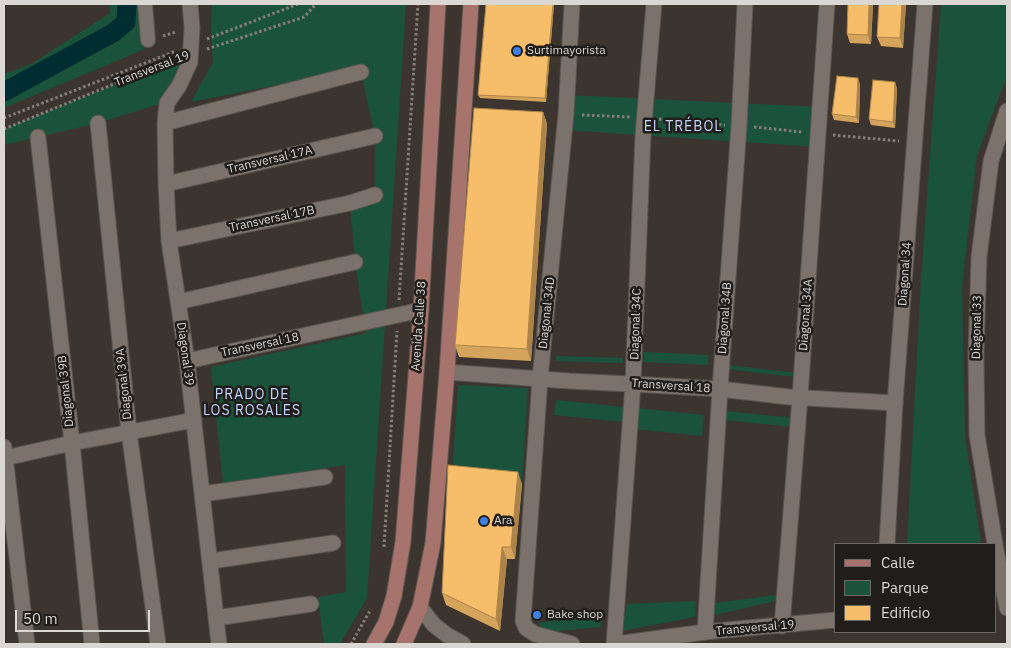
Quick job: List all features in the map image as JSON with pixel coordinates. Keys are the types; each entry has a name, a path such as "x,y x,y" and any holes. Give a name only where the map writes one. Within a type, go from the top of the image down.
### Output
{"main road":[{"name":"Avenida Calle 38","path":"374,644 386,622 394,596 403,542 421,310 438,4"},
{"path":"404,644 420,607 433,543 447,372 471,4"}],"street":[{"path":"144,4 148,40"},
{"name":"Diagonal 39","path":"190,4 192,28 190,62 179,86 167,103 165,123 166,184 169,241 187,361 219,644"},
{"name":"Diagonal 34D","path":"572,4 565,130 540,379 523,622 526,628 535,634 572,644"},
{"name":"Diagonal 34C","path":"615,644 633,384 644,135 654,4"},
{"name":"Diagonal 34B","path":"705,632 739,126 745,4"},
{"name":"Diagonal 34A","path":"782,626 827,4"},
{"name":"Diagonal 34","path":"887,543 895,403 925,4"},
{"path":"165,123 361,72"},
{"name":"Diagonal 33","path":"995,543 977,435 976,355 979,257 991,161 1007,111"},
{"name":"Diagonal 39A","path":"98,123 129,432 158,644"},
{"name":"Transversal 17A","path":"166,184 375,136"},
{"name":"Diagonal 39B","path":"38,137 92,644"},
{"name":"Transversal 17B","path":"169,241 350,203 375,195"},
{"path":"178,302 355,262"},
{"name":"Transversal 18","path":"187,361 421,310"},
{"name":"Transversal 18","path":"447,372 895,403"},
{"path":"27,644 4,452 72,443 194,420"},
{"path":"202,494 325,477"},
{"path":"210,561 333,543"},
{"name":"Diagonal 33","path":"996,552 1003,600"},
{"path":"216,618 311,604"},
{"path":"420,607 434,625 463,644"},
{"name":"Transversal 19","path":"615,644 705,632 834,620"}],"path":[{"path":"4,118 191,50 298,4"},
{"name":"Transversal 19","path":"4,129 191,50 304,17 316,4"},
{"path":"148,40 192,28"}],"green space":[{"path":"109,4 140,4 145,49 4,108 4,74 33,63 110,13"},
{"path":"212,4 406,4 367,598 340,644 324,644 318,597 346,592 345,465 223,484 211,367 366,333 355,262 350,203 375,195 375,136 361,72 348,71 191,102 213,62"},
{"path":"941,4 1007,4 1007,76 977,155 962,286 965,437 981,543 907,543 921,280"},
{"path":"193,54 163,103 98,123 4,145 4,129"},
{"path":"567,95 819,107 817,147 565,130"},
{"path":"644,352 708,355 708,365 644,362"},
{"path":"556,356 623,358 623,363 556,361"},
{"path":"728,365 797,373 796,377 727,369"},
{"path":"458,385 528,388 522,484 452,477"},
{"path":"556,400 625,407 624,422 554,415"},
{"path":"637,408 704,415 702,436 635,429"},
{"path":"726,411 793,418 792,427 725,420"},
{"path":"776,595 775,601 715,615 715,603"},
{"path":"696,601 695,617 622,631 627,604"},
{"path":"603,613 601,627 546,632 538,623"}],"building":[{"name":"Surtimayorista","path":"486,4 553,4 545,98 478,95"},
{"path":"848,4 869,4 868,35 847,34"},
{"path":"879,4 902,4 900,38 877,37"},
{"path":"837,76 858,78 856,117 832,114"},
{"path":"873,80 895,82 893,122 869,119"},
{"path":"474,108 543,112 527,349 455,345"},
{"name":"Ara","path":"448,465 518,472 511,547 502,547 496,619 442,593"}],"waterway":[{"path":"4,92 113,33 126,22 127,4"}],"place":[{"name":"Surtimayorista","path":"517,51"},
{"name":"Ara","path":"484,521"},
{"name":"Bake shop","path":"537,615"}],"district":[{"name":"EL TRÉBOL","path":"683,127"},
{"name":"PRADO DE LOS ROSALES","path":"252,404"}]}
